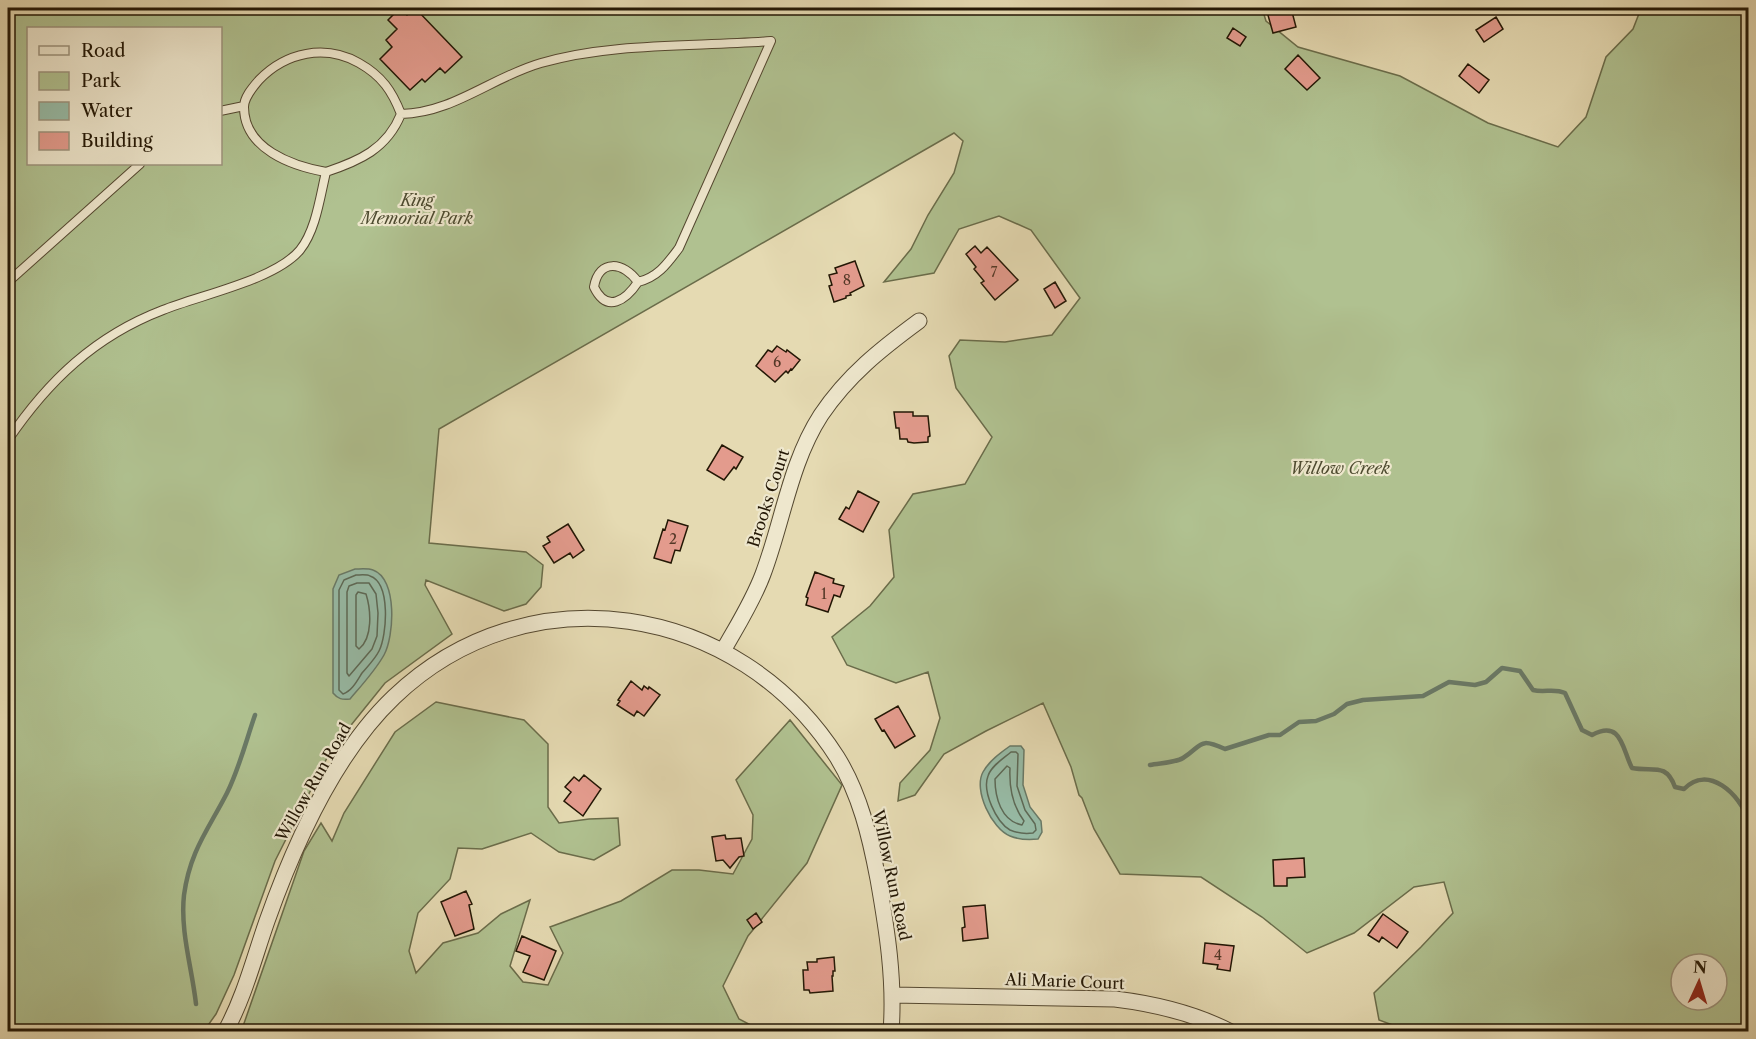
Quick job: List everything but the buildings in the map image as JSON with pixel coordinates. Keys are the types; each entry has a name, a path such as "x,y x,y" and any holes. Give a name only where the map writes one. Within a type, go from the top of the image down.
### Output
{"street":[{"name":"Brooks Court","path":"723,651 763,573 790,482 803,449 821,416 870,357 919,321"},
{"name":"Willow Run Road","path":"225,1032 244,987 289,862 309,820 368,724 419,675 452,654 484,639 521,627 564,619 601,618 668,629 723,651 794,701 818,729 854,789 872,847 891,965 891,1032"},
{"name":"Ali Marie Court","path":"892,995 1114,999 1150,1003 1183,1011 1232,1032"}],"lane":[{"path":"401,114 420,114 437,110 504,76 540,63 578,54 771,41 679,248 658,274 638,282 630,294 621,301 604,300 594,287 600,272 605,267 612,266 623,268 633,274 638,282"},
{"path":"316,52 336,54 354,60 382,78 394,95 401,114 396,128 384,142 348,165 326,172 292,164 265,148 248,127 244,106 248,93 271,69 299,54 316,52"},
{"path":"222,111 244,106"},
{"path":"8,282 139,165"},
{"path":"8,440 42,395 93,347 126,327 162,310 268,273 287,262 301,249 310,231 326,172"}],"green space":[{"path":"8,8 1262,8 1266,21 1298,47 1400,76 1488,123 1558,147 1586,117 1606,57 1633,29 1640,8 1748,8 1748,1031 1411,1032 1379,1020 1374,993 1453,913 1444,882 1414,887 1354,933 1307,953 1262,917 1201,877 1120,874 1094,829 1079,795 1071,767 1043,703 944,754 915,795 898,801 900,783 930,750 940,718 928,672 896,683 847,665 832,637 870,606 894,577 889,530 913,494 965,484 992,437 956,388 949,356 960,340 1005,342 1052,335 1080,298 1031,230 999,216 959,229 934,273 884,282 911,249 928,215 954,173 963,141 954,133 439,429 429,543 526,552 543,565 541,587 526,604 504,611 426,580 425,585 452,634 385,683 331,750 275,861 234,975 216,1014 204,1031 8,1031"},
{"path":"436,702 524,720 548,744 548,807 559,823 618,818 620,845 594,860 559,852 531,833 482,849 458,848 450,879 418,913 409,951 416,973 443,943 478,933 501,914 530,900 510,966 523,982 548,985 563,953 550,927 621,901 672,870 733,874 752,839 753,815 736,780 790,720 842,785 807,863 748,936 723,986 739,1019 762,1031 241,1032 304,851 321,823 332,841 344,813 395,732"}],"water":[{"path":"355,569 371,569 381,575 390,596 392,623 384,655 350,699 345,699 338,698 333,693 333,589 339,575"},
{"path":"1010,746 1021,746 1024,750 1023,785 1030,807 1041,821 1042,832 1038,839 1017,838 1003,832 991,817 982,798 980,789 983,772 999,754"}],"waterway":[{"path":"1150,765 1180,760 1205,743 1225,749 1269,735 1280,735 1299,722 1316,721 1334,714 1347,704 1363,700 1423,696 1449,682 1475,685 1486,682 1502,668 1520,671 1533,690 1565,693 1582,730 1592,735 1602,731 1615,733 1623,745 1632,768 1663,771 1675,787 1684,789 1693,782 1703,780 1722,785 1738,801 1748,820"},
{"path":"196,1004 183,909 187,880 195,853 239,765 255,715"}],"park label":[{"name":"King Memorial Park","path":"417,209"},
{"name":"Willow Creek","path":"1340,468"}]}
